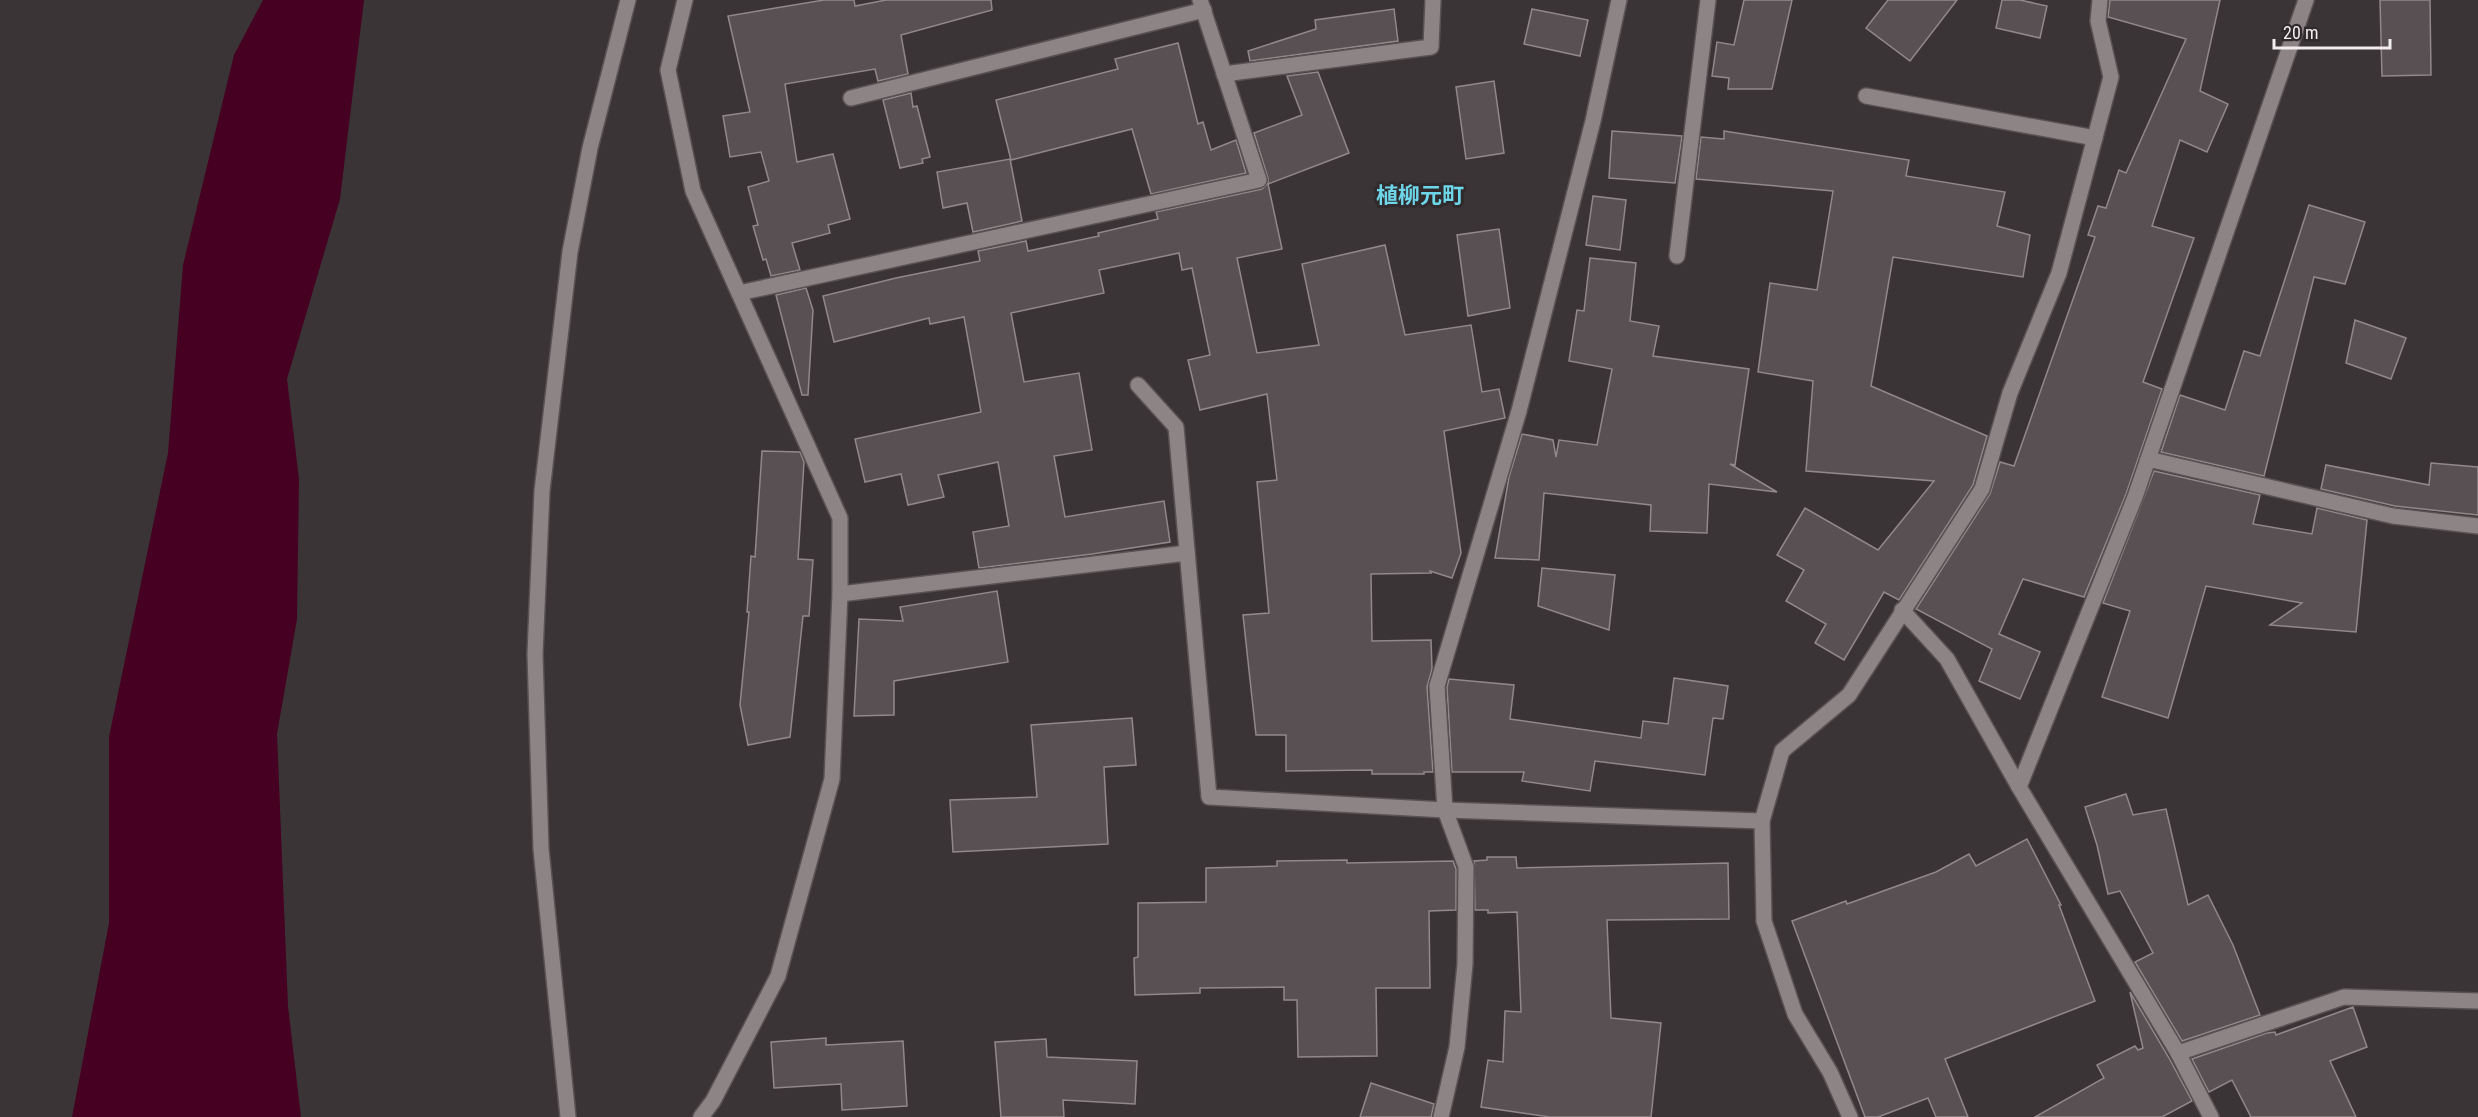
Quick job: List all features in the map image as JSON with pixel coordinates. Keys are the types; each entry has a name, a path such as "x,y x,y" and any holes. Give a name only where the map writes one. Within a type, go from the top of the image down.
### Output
{"street":[{"path":"568,1117 541,849 535,654 542,491 570,252 590,148 628,0"},
{"path":"685,0 668,70 693,191 840,518 840,594 832,779 778,976 713,1101 701,1117"},
{"path":"1224,74 1431,47 1433,0"},
{"path":"1442,1117 1457,1047 1466,964 1466,867 1445,810 1437,686 1519,411 1593,120 1619,0"},
{"path":"1677,256 1708,0"},
{"path":"1850,1117 1830,1072 1795,1014 1764,921 1762,821 1782,751 1849,695 1982,489 2010,393 2059,273 2111,77 2098,21 2100,0"},
{"path":"2019,787 2135,496 2306,0"},
{"path":"739,293 1259,180 1202,5 851,98"},
{"path":"1866,96 2095,138"},
{"path":"1138,384 1176,427 1209,797 1445,810 1762,821"},
{"path":"2148,459 2393,516 2478,526"},
{"path":"840,594 1187,552"},
{"path":"1902,610 1947,659 2019,787 2178,1053 2211,1117"},
{"path":"2178,1053 2344,997 2478,1001"}],"shaded area":[{"path":"263,0 364,0 340,199 287,379 299,479 297,619 277,734 288,1006 301,1117 72,1117 109,923 109,737 168,453 183,265 234,55"}],"building":[{"path":"824,0 854,0 855,6 886,0 991,0 992,10 901,35 908,74 878,81 875,69 785,84 797,162 833,154 850,219 828,225 830,233 792,243 800,270 771,276 766,259 763,260 753,226 758,225 748,187 769,181 761,152 730,157 723,116 750,112 728,16"},
{"path":"1744,0 1792,0 1772,89 1728,89 1729,78 1712,76 1717,42 1734,45"},
{"path":"1888,0 1957,0 1910,61 1866,28"},
{"path":"2002,0 2020,0 2047,6 2040,38 1996,28"},
{"path":"2110,0 2220,0 2200,91 2228,104 2207,152 2180,140 2152,226 2194,238 2143,382 2162,389 2126,494 2084,597 2023,579 1999,634 2040,652 2020,699 1979,681 1992,649 1916,609 1990,494 2000,462 2014,466 2095,237 2088,235 2098,206 2106,208 2119,170 2126,173 2186,39 2108,17"},
{"path":"2380,0 2430,0 2431,75 2382,76"},
{"path":"1394,9 1398,41 1250,61 1248,51 1316,29 1315,20"},
{"path":"1532,9 1588,20 1580,56 1524,44"},
{"path":"1178,43 1198,124 1203,122 1211,150 1236,140 1246,173 1151,194 1132,129 1011,160 996,100 1118,69 1115,59"},
{"path":"1318,72 1349,153 1268,184 1282,249 1237,258 1257,353 1319,345 1302,264 1385,245 1405,335 1471,325 1482,392 1499,389 1505,418 1444,431 1461,553 1452,578 1430,571 1431,573 1371,574 1372,641 1431,640 1432,669 1427,687 1433,772 1424,772 1424,774 1372,774 1372,770 1286,771 1286,735 1256,735 1243,615 1269,613 1257,482 1277,480 1267,394 1200,410 1188,360 1210,355 1192,268 1182,270 1179,253 1099,270 1104,293 1011,313 1024,382 1079,373 1092,450 1054,456 1065,517 1164,501 1170,542 979,568 973,532 1009,526 998,462 938,475 944,497 908,505 901,474 865,482 855,439 981,412 964,317 930,324 929,318 834,342 823,296 980,261 978,251 1026,241 1028,251 1099,236 1098,233 1158,219 1156,212 1262,189 1268,183 1268,178 1254,133 1302,115 1287,76"},
{"path":"1494,81 1504,153 1466,159 1456,87"},
{"path":"911,93 913,107 917,106 930,157 922,159 923,163 900,168 883,100"},
{"path":"1612,131 1682,136 1675,183 1609,178"},
{"path":"1724,131 1909,160 1906,176 2005,192 1997,226 2030,235 2023,277 1893,257 1871,386 1987,436 1973,485 1899,600 1884,592 1844,660 1815,643 1826,624 1786,601 1804,570 1777,555 1805,508 1878,550 1934,481 1806,471 1813,381 1758,372 1770,283 1817,290 1833,191 1696,179 1701,137 1724,139"},
{"path":"1010,159 1022,221 973,232 967,203 943,208 937,172"},
{"path":"1593,196 1626,200 1620,250 1586,245"},
{"path":"2309,205 2365,222 2345,284 2314,277 2264,476 2161,452 2180,395 2225,410 2244,351 2260,356"},
{"path":"1499,229 1510,308 1468,316 1457,235"},
{"path":"1590,258 1636,263 1630,321 1659,326 1653,356 1749,369 1735,465 1730,464 1777,492 1709,484 1707,533 1650,531 1651,505 1544,493 1539,560 1495,558 1509,477 1522,434 1553,440 1556,457 1559,440 1597,445 1612,369 1569,361 1577,310 1584,311"},
{"path":"806,288 813,310 808,395 802,395 776,295"},
{"path":"2355,320 2406,338 2391,379 2346,363"},
{"path":"762,451 800,452 804,462 798,559 813,560 809,616 803,616 790,737 748,745 740,705 749,612 747,612 751,556 755,557"},
{"path":"2431,463 2478,467 2478,515 2395,506 2321,489 2326,465 2429,485"},
{"path":"2154,471 2260,495 2253,524 2312,534 2317,508 2367,520 2356,632 2270,625 2302,603 2206,586 2168,718 2102,697 2130,611 2103,603"},
{"path":"1542,568 1615,575 1609,630 1538,606"},
{"path":"997,591 1008,662 894,681 894,715 854,716 859,619 903,621 900,607"},
{"path":"1674,678 1728,686 1723,719 1713,718 1705,775 1595,761 1590,791 1522,781 1524,772 1452,772 1447,687 1449,679 1514,685 1510,719 1641,738 1643,721 1668,724"},
{"path":"1132,718 1136,765 1104,767 1108,844 953,852 950,800 1037,797 1031,725"},
{"path":"2126,794 2133,815 2166,809 2188,905 2208,895 2233,945 2260,1015 2182,1041 2135,962 2153,953 2120,891 2108,894 2097,845 2085,807"},
{"path":"2027,839 2061,905 2059,905 2095,1001 1945,1059 1968,1117 1936,1117 1928,1098 1878,1117 1865,1117 1792,921 1936,872 1969,854 1976,866"},
{"path":"1487,857 1516,857 1517,868 1728,863 1729,919 1607,920 1611,1018 1661,1023 1651,1117 1550,1117 1481,1107 1488,1060 1503,1062 1505,1011 1521,1012 1517,912 1488,913 1488,910 1475,910 1474,861 1487,860"},
{"path":"1347,860 1347,863 1453,861 1456,869 1456,910 1429,911 1430,988 1376,988 1377,1056 1298,1057 1297,1000 1284,1000 1284,987 1200,988 1200,993 1135,995 1134,958 1138,957 1138,903 1206,902 1206,868 1277,866 1277,861"},
{"path":"2130,992 2192,1101 2162,1117 2035,1117 2104,1078 2097,1065 2135,1046 2138,1050 2143,1048"},
{"path":"2353,1007 2367,1047 2330,1061 2356,1117 2251,1117 2232,1080 2209,1092 2192,1059 2267,1033 2275,1032 2276,1035"},
{"path":"826,1038 826,1045 903,1041 907,1106 842,1110 841,1084 774,1088 771,1042"},
{"path":"1046,1039 1047,1057 1137,1061 1135,1104 1063,1100 1064,1117 1001,1117 995,1042"},
{"path":"1371,1083 1434,1104 1431,1117 1360,1117"}],"district":[{"name":"植柳元町","path":"1420,195"}]}
